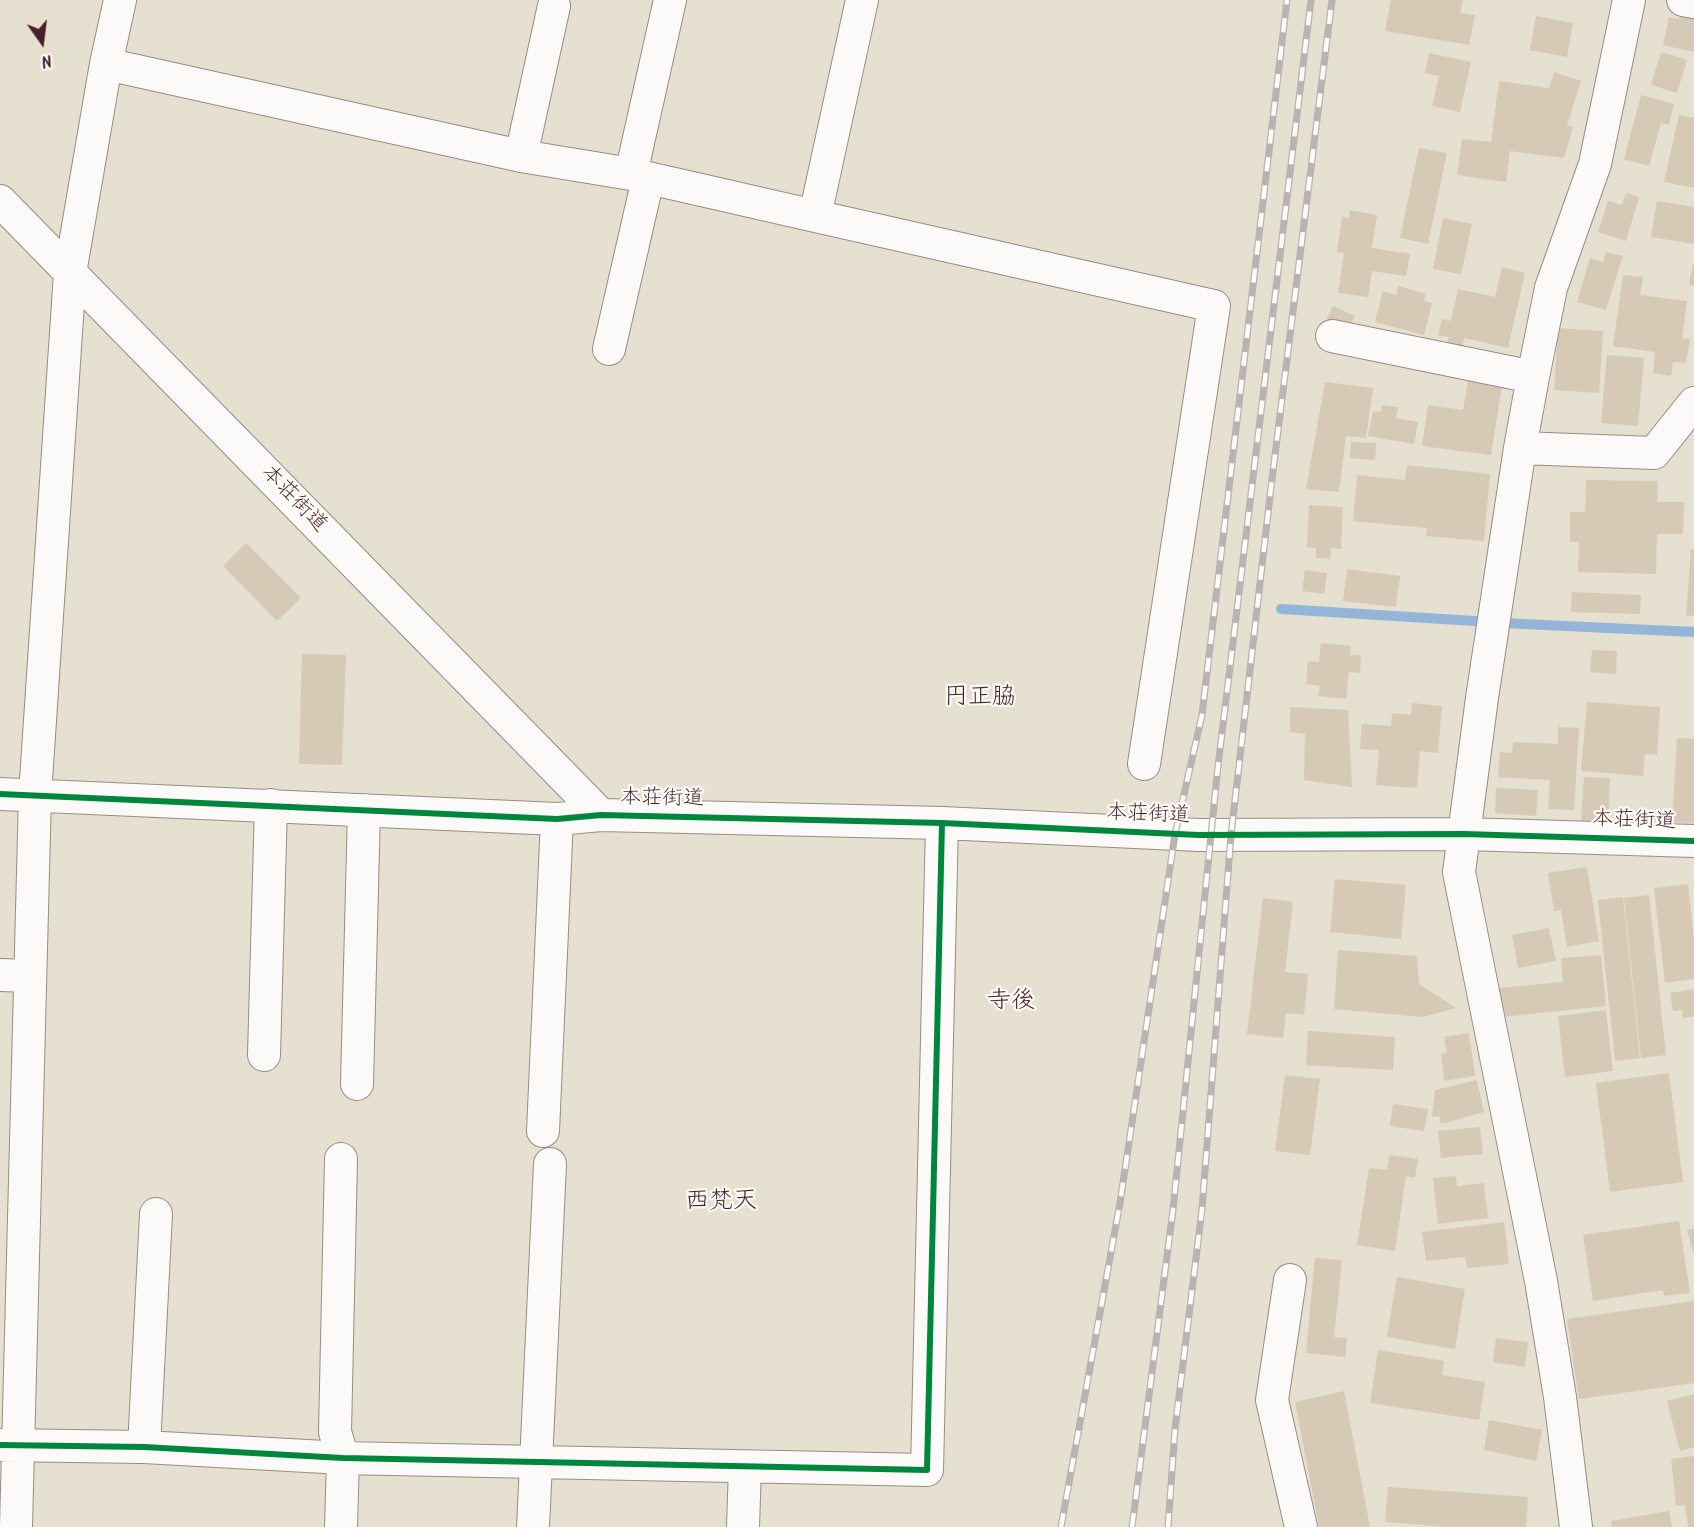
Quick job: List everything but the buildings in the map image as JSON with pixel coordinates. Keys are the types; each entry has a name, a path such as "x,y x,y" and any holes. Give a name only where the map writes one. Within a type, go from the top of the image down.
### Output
{"street":[{"path":"16,1527 9,1445 15,975 34,795 70,273 106,64 120,0"},
{"path":"609,349 670,0"},
{"path":"815,216 862,0"},
{"path":"1576,1527 1560,1397 1541,1281 1459,872 1497,598 1533,377 1551,288 1595,164 1629,0"},
{"path":"1683,0 1694,2"},
{"path":"521,156 554,6"},
{"path":"106,64 521,156 640,176 1214,306 1144,764"},
{"name":"本荘街道","path":"0,201 601,815 942,823 1191,834 1464,834 1694,841"},
{"path":"1332,336 1533,377"},
{"path":"1520,448 1654,453 1694,403"},
{"path":"0,794 557,819 601,815"},
{"path":"264,1055 271,805"},
{"path":"357,1084 364,810"},
{"path":"543,1131 557,819"},
{"path":"9,1445 144,1447 343,1458 927,1470 942,823"},
{"path":"341,1160 335,1432 343,1458 341,1527"},
{"path":"532,1527 550,1164"},
{"path":"144,1447 156,1214"},
{"path":"1290,1280 1272,1400 1301,1527"},
{"path":"743,1527 745,1467"}],"waterway":[{"path":"1281,609 1694,632"}],"railway":[{"path":"1061,1527 1120,1203 1175,834 1202,715 1287,0"},
{"path":"1132,1527 1173,1210 1218,766 1311,0"},
{"path":"1168,1527 1175,1429 1202,1209 1231,835 1272,479 1332,0"}],"cycle path":[{"path":"0,794 557,819 601,815 942,823 1199,835 1464,834 1694,841"},
{"path":"0,1445 144,1447 343,1458 927,1470 942,823"}],"district":[{"name":"円正脇","path":"980,699"},
{"name":"寺後","path":"1011,1003"},
{"name":"西梵天","path":"721,1203"}]}
